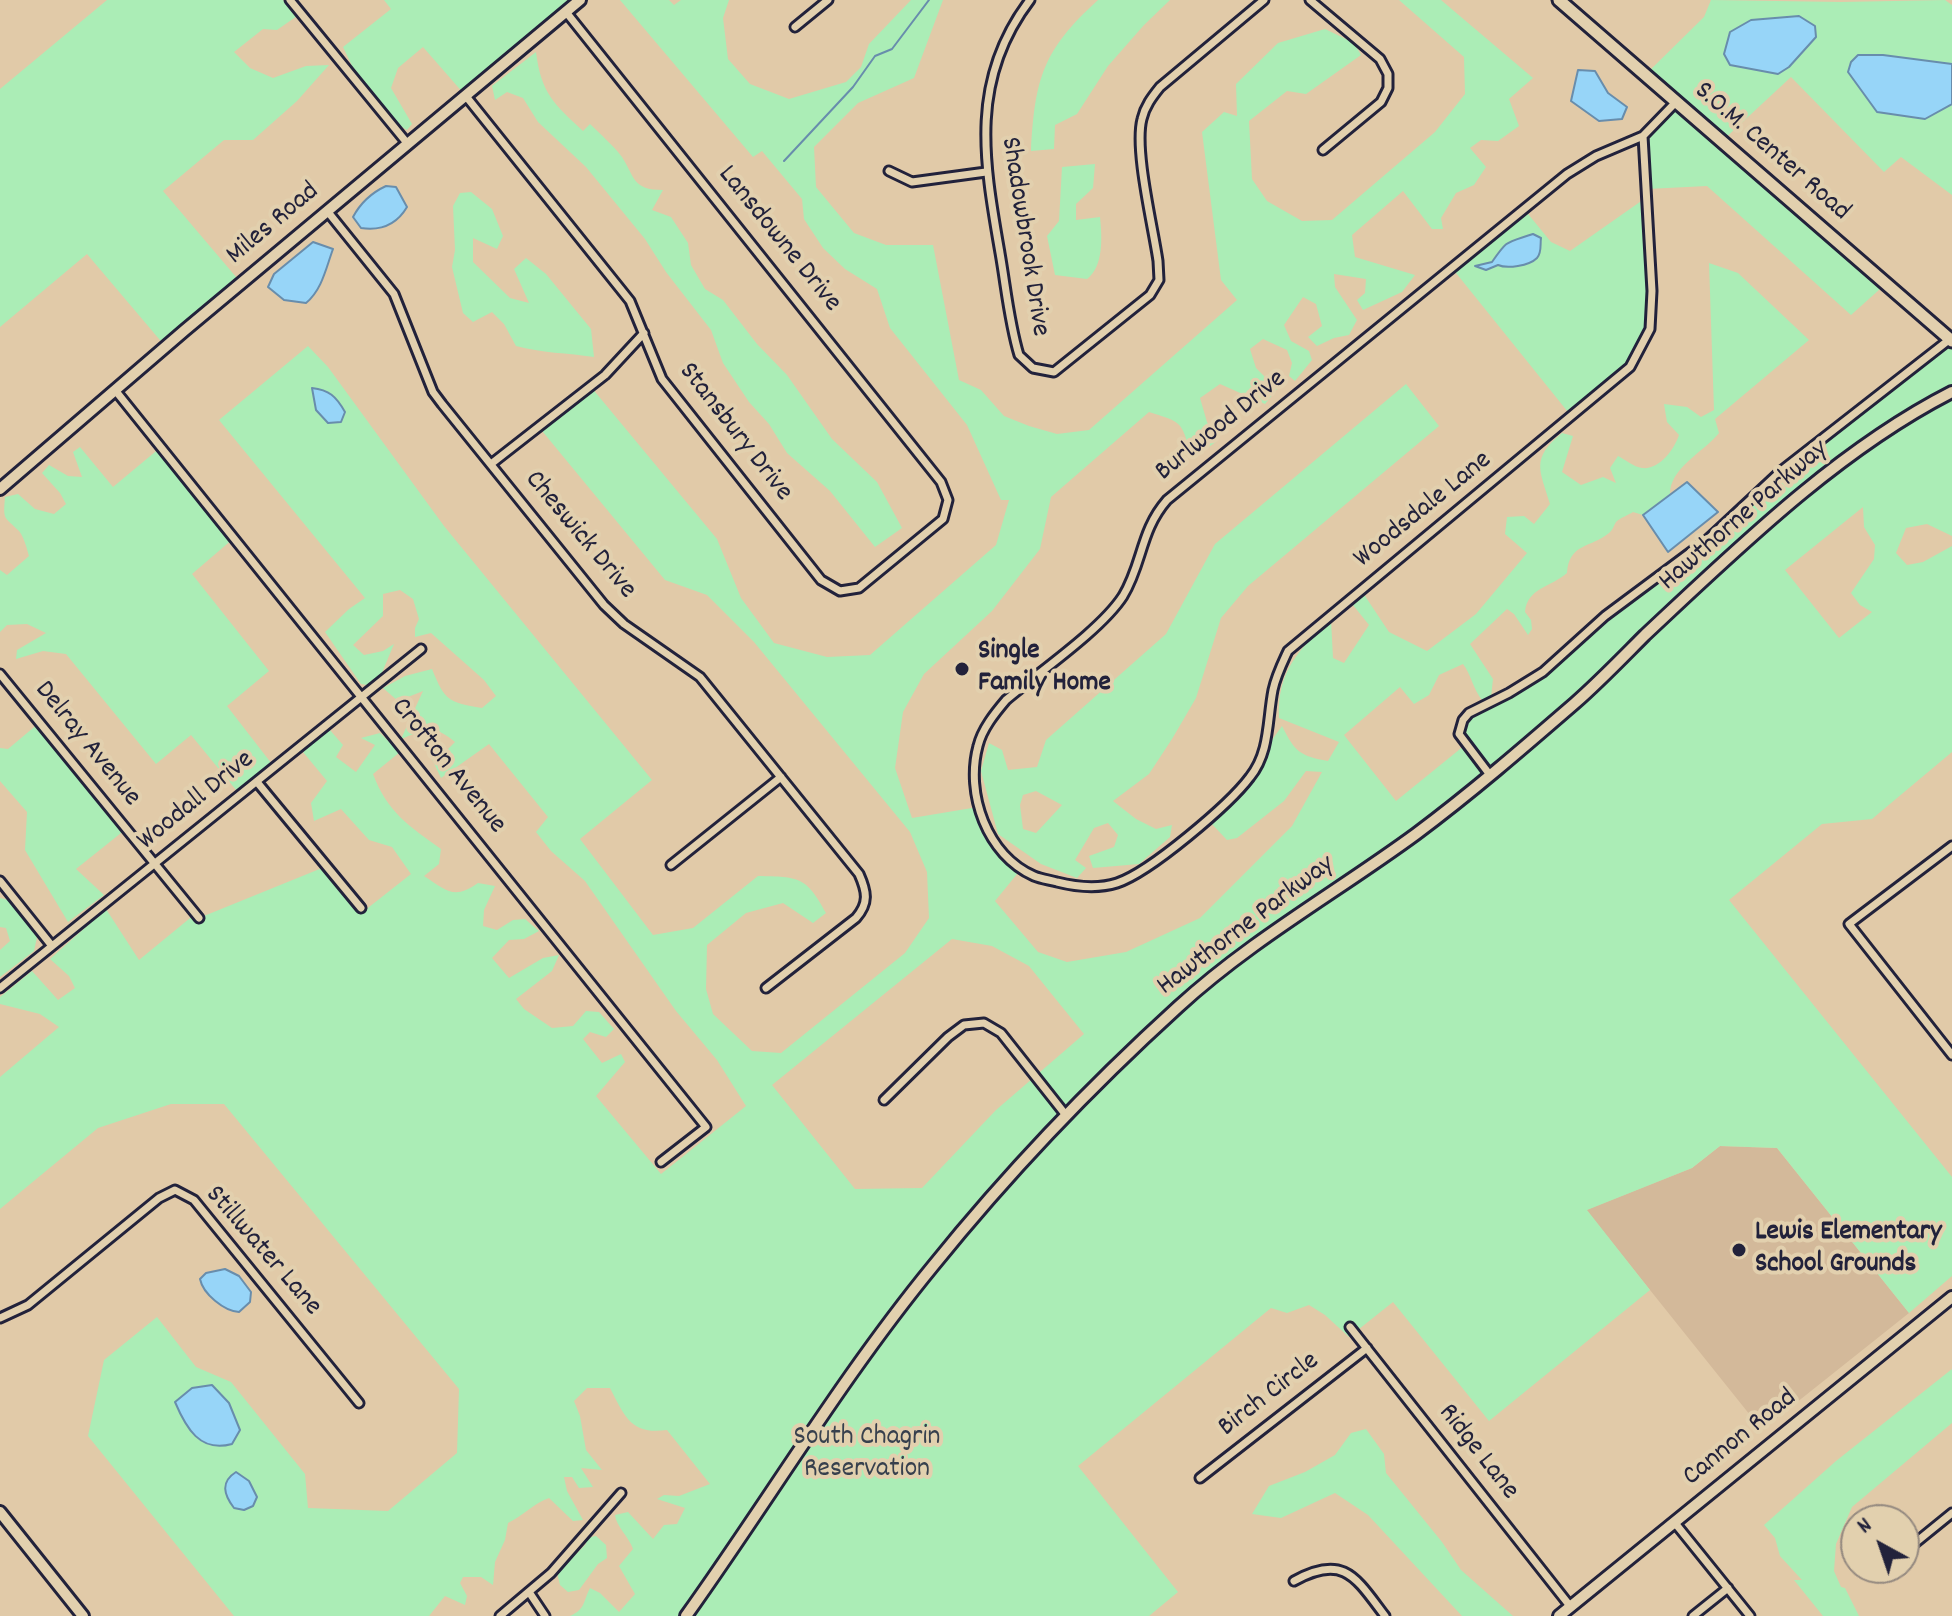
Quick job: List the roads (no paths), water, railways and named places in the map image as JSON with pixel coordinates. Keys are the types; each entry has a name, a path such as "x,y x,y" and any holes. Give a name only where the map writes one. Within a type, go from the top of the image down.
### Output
{"main road":[{"name":"S.O.M. Center Road","path":"1559,0 1951,340"}],"street":[{"path":"290,0 407,143"},
{"name":"Miles Road","path":"0,489 580,0"},
{"path":"795,27 828,0"},
{"name":"Shadowbrook Drive","path":"1030,0 1004,45 989,85 984,135 986,172 1019,355 1033,368 1054,372 1150,295 1159,280 1139,140 1142,118 1150,100 1160,87 1264,0"},
{"path":"1310,0 1380,59 1388,74 1388,88 1381,102 1323,150"},
{"name":"Lansdowne Drive","path":"566,12 941,482 948,500"},
{"name":"Stansbury Drive","path":"465,95 630,301 662,379 821,580 840,591 859,588 943,519 948,500"},
{"path":"1643,136 1675,103"},
{"name":"Burlwood Drive","path":"1082,887 1034,876 1015,863 983,822 976,800 974,772 978,744 992,718 1006,700 1112,612 1134,573 1148,527 1167,500 1567,174 1596,156 1643,136"},
{"name":"Woodsdale Lane","path":"1082,887 1117,883 1138,873 1236,794 1252,774 1262,754 1268,737 1278,671 1288,651 1630,367 1650,329 1651,275 1643,136"},
{"path":"889,171 912,182 986,172"},
{"name":"Cheswick Drive","path":"328,212 394,294 433,392 604,605 624,624 700,677 859,874 867,891 864,909 766,988"},
{"path":"491,464 605,375 644,333"},
{"path":"1490,775 1459,734 1463,720 1469,713 1543,672 1605,616 1707,540 1781,471 1951,340"},
{"name":"Crofton Avenue","path":"115,390 706,1127 661,1162"},
{"name":"Hawthorne Parkway","path":"686,1616 817,1421 875,1341 932,1266 1065,1114 1181,1004 1279,927 1415,834 1490,775 1579,700 1697,587 1778,515 1881,435 1952,392"},
{"name":"Woodall Drive","path":"0,988 421,649"},
{"name":"Delray Avenue","path":"0,674 199,918"},
{"path":"671,865 781,777"},
{"path":"257,782 361,908"},
{"path":"1952,846 1849,924 1952,1055"},
{"path":"0,881 52,946"},
{"path":"884,1100 948,1037 964,1025 984,1023 1001,1033 1065,1114"},
{"name":"Stillwater Lane","path":"0,1318 28,1305 159,1198 175,1190 194,1200 359,1403"},
{"name":"Cannon Road","path":"1559,1616 1951,1300"},
{"name":"Ridge Lane","path":"1350,1327 1570,1606"},
{"name":"Birch Circle","path":"1200,1478 1367,1348"},
{"path":"500,1616 551,1573 621,1493"},
{"path":"0,1512 83,1616"},
{"path":"1920,1539 1952,1513"},
{"path":"1675,1523 1750,1616"},
{"path":"1294,1581 1328,1567 1346,1570 1385,1616"},
{"path":"1693,1616 1728,1588"},
{"path":"529,1592 545,1616"}],"water":[{"path":"1799,16 1815,26 1816,37 1789,67 1778,74 1730,65 1724,54 1730,32 1751,20"},
{"path":"1858,55 1952,64 1952,104 1925,119 1877,112 1848,72 1851,62"},
{"path":"1578,70 1595,71 1608,93 1627,107 1622,119 1599,121 1571,101"},
{"path":"386,186 396,187 407,207 388,225 361,228 353,217 367,198"},
{"path":"1533,234 1541,238 1540,254 1533,261 1518,266 1498,265 1486,270 1475,266 1492,262 1508,243"},
{"path":"313,242 333,249 320,285 306,303 284,300 268,287 274,274"},
{"path":"312,388 328,392 338,402 345,412 341,422 328,423 316,410"},
{"path":"1687,482 1718,512 1668,552 1643,515"},
{"path":"225,1269 239,1276 251,1292 250,1302 239,1312 215,1301 200,1279 206,1273"},
{"path":"212,1385 229,1403 240,1430 232,1444 221,1446 203,1442 189,1429 175,1402 192,1388"},
{"path":"236,1472 249,1481 257,1497 253,1506 244,1510 234,1508 226,1494 226,1484"}],"waterway":[{"path":"784,161 853,87 875,56 892,49 929,0"}],"place":[{"name":"Single Family Home","path":"962,669"},
{"name":"Lewis Elementary School Grounds","path":"1739,1250"}],"park label":[{"name":"South Chagrin Reservation","path":"867,1455"}]}
